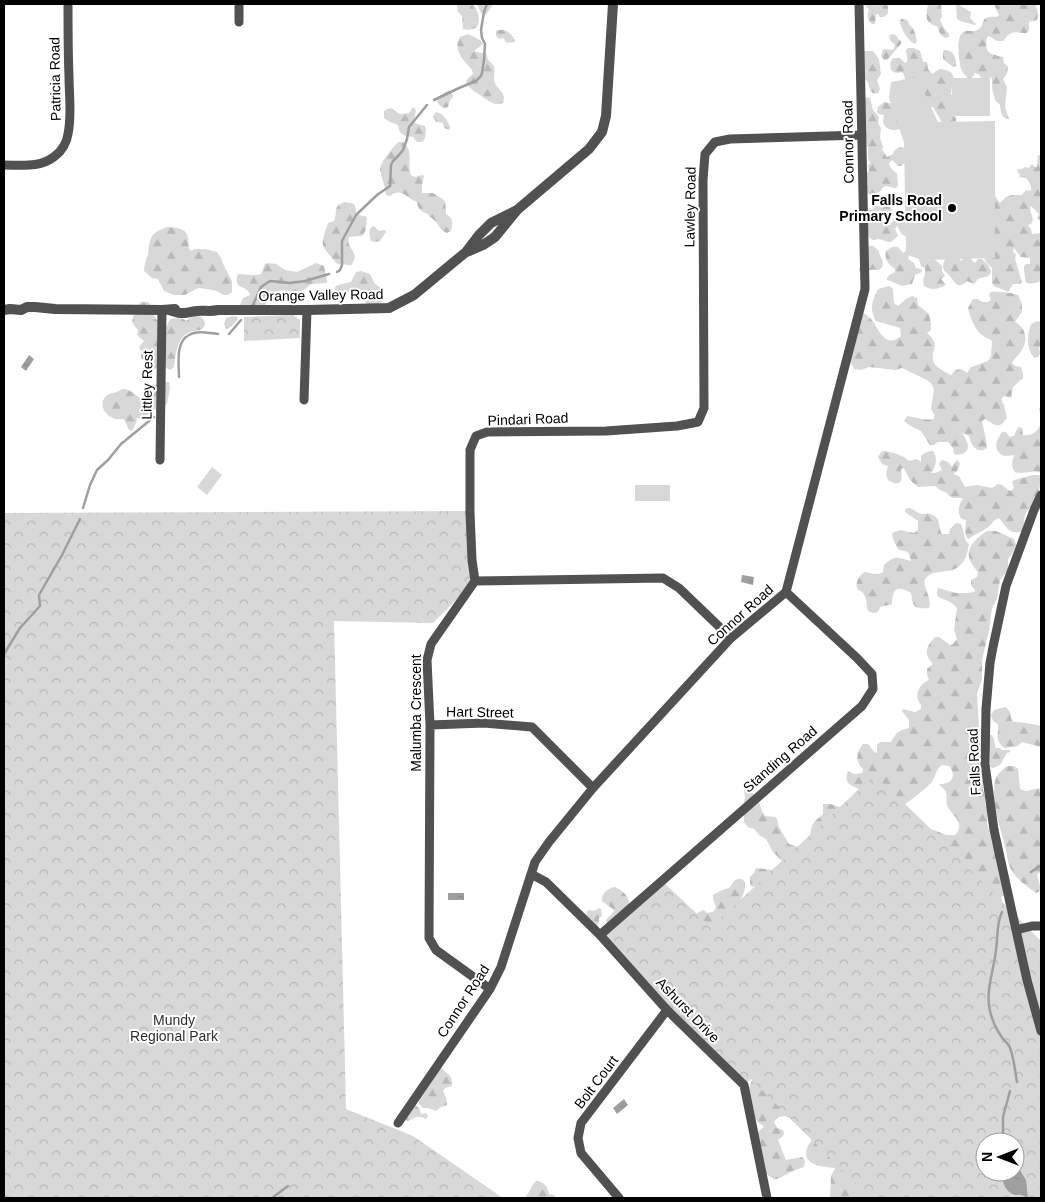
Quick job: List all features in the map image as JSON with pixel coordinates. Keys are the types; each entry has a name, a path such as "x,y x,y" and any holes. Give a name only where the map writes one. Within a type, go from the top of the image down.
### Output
{"street":[{"name":"Patricia Road","path":"4,165 37,165 49,160 59,152 66,142 70,124 68,4"},
{"path":"239,4 239,22"},
{"name":"Orange Valley Road","path":"4,311 13,315 56,309 165,310 185,314 196,311 210,312 218,310 389,308 414,295 466,252 491,223 517,210 589,149 602,132 606,116 613,4"},
{"name":"Connor Road","path":"398,1122 490,989 501,967 535,862 549,842 593,788 731,638 786,592 865,289 859,4"},
{"name":"Lawley Road","path":"698,422 704,408 703,180 705,154 715,142 730,139 862,135"},
{"name":"Littley Rest","path":"160,460 165,310"},
{"path":"304,400 308,310"},
{"name":"Pindari Road","path":"475,581 470,513 470,450 476,436 487,432 606,431 678,426 698,422"},
{"name":"Falls Road","path":"1041,494 1006,586 990,663 986,709 985,764 994,830 1041,1031"},
{"path":"475,581 663,578 679,588 731,638"},
{"name":"Malumba Crescent","path":"475,581 431,644 427,660 430,725 429,938 436,950 490,989"},
{"name":"Standing Road","path":"600,935 862,706 873,689 872,674 786,592"},
{"name":"Hart Street","path":"430,725 484,723 532,727 593,788"},
{"name":"Ashurst Drive","path":"531,874 546,882 600,935 668,1010 744,1086 767,1198"},
{"path":"1016,930 1041,926"},
{"name":"Bolt Court","path":"619,1198 581,1153 578,1138 581,1123 668,1010"}],"green space":[{"path":"457,4 472,4 479,18 476,28 463,29 462,16 458,12"},
{"path":"477,4 493,4 486,15 481,13"},
{"path":"864,4 887,4 888,13 884,17 876,14 875,24 872,24 868,17 869,10"},
{"path":"925,4 941,4 942,17 940,20 949,37 943,36 938,27 928,22 926,13 928,5"},
{"path":"956,4 963,4 959,5 971,12 970,18 975,25 960,21 957,18"},
{"path":"995,4 1035,4 1038,14 1037,20 1029,22 1027,33 1011,33 1003,41 987,37 987,50 994,55 1003,57 1004,63 1008,67 1007,74 1003,79 1007,87 1005,107 1009,119 1003,116 1000,105 995,100 991,77 983,80 975,73 972,78 968,78 961,70 959,61 960,36 966,31 975,31 980,28 985,19 997,17 999,15"},
{"path":"901,19 907,20 911,26 917,41 915,44 910,41 903,31 900,24"},
{"path":"503,30 512,35 515,40 514,42 507,43 504,38 499,39 496,36 496,31"},
{"path":"468,34 480,40 483,44 474,51 486,53 488,60 494,66 494,80 504,96 503,103 495,104 490,102 466,83 467,79 473,74 472,70 460,55 457,47 460,37"},
{"path":"892,34 896,35 901,44 887,60 884,60 881,56 883,49 893,50 895,45 890,40 889,36"},
{"path":"908,48 920,51 923,62 927,62 928,69 932,74 940,69 947,70 953,75 951,95 955,98 952,114 956,118 956,124 942,124 933,107 929,108 906,81 903,73 892,71 890,64 893,58 900,58 905,63 907,62 906,50"},
{"path":"944,50 950,51 954,55 956,66 953,67 943,59"},
{"path":"862,51 873,51 879,59 881,74 877,80 880,89 878,93 871,91 864,79"},
{"path":"917,77 938,122 995,121 995,258 921,260 906,254 904,142 889,98 891,82"},
{"path":"952,78 990,78 990,116 952,116"},
{"path":"449,90 453,97 448,107 440,106 437,101 438,97"},
{"path":"865,98 870,98 873,110 879,117 878,123 881,128 882,150 886,156 893,154 899,147 903,147 906,150 906,162 901,166 898,166 892,160 889,163 890,168 897,173 898,186 896,188 885,186 881,191 871,195 867,193 868,183 865,181 870,163 864,137"},
{"path":"884,102 893,104 900,129 890,129 883,123 884,115 877,112 878,107"},
{"path":"414,107 416,111 415,122 425,126 426,130 425,139 422,142 417,142 413,137 402,134 399,131 398,125 384,118 384,111 388,109 403,114 410,112"},
{"path":"436,112 444,117 450,126 450,130 444,128 443,123 436,122 433,116"},
{"path":"398,142 403,142 409,150 411,175 415,177 424,176 422,193 433,193 445,202 446,214 452,221 451,231 447,233 443,231 428,214 420,210 417,202 404,194 386,195 380,167"},
{"path":"1038,155 1041,156 1041,222 1038,218 1039,214 1031,206 1033,220 1028,225 1032,234 1041,233 1041,281 1031,284 1026,282 1024,266 1030,264 1030,258 1021,257 1014,248 1013,252 1016,254 1015,259 1022,282 1020,284 1013,284 1008,292 994,286 992,283 992,268 986,262 983,255 995,196 1000,203 1010,196 1022,195 1026,190 1031,191 1031,186 1026,178 1019,177 1020,174 1017,170 1025,167 1029,168 1032,164 1037,167"},
{"path":"344,202 354,204 357,214 367,218 364,234 362,236 349,237 349,245 355,257 351,265 336,263 323,245 328,223 334,221 338,206"},
{"path":"886,202 888,202 892,211 883,215 883,222 890,225 894,219 900,217 904,220 907,228 907,236 905,236 897,226 895,229 898,236 891,242 871,239 867,227 870,220 865,214 865,210 872,210 876,205 883,208"},
{"path":"374,226 379,231 385,230 386,232 380,241 371,241 370,230"},
{"path":"168,227 185,231 191,251 205,249 217,252 232,281 232,292 224,295 214,290 198,288 185,295 174,295 164,291 158,279 152,278 144,271 152,237 157,232"},
{"path":"870,246 879,251 883,262 882,266 878,270 861,272 859,268 862,267 863,249"},
{"path":"892,247 898,247 903,253 906,251 909,255 908,259 914,263 916,268 921,269 922,272 915,275 912,284 902,286 887,279 889,275 895,272 895,269 886,260 886,251"},
{"path":"959,256 960,261 966,257 975,263 978,259 982,259 989,267 991,273 978,279 974,284 967,281 961,285 956,284 945,271 943,264 945,259"},
{"path":"925,257 929,261 933,258 942,266 945,276 941,279 946,285 935,289 924,286 925,268 921,266 919,260"},
{"path":"316,263 324,266 327,283 311,284 298,292 277,292 260,308 253,309 240,305 243,298 250,295 246,289 238,285 238,274 261,274 265,264 276,264 285,270 297,272"},
{"path":"361,271 370,274 375,284 383,289 384,298 379,304 367,304 360,290 337,293 335,290 335,287 338,285 351,282 356,272"},
{"path":"889,286 893,289 894,303 898,306 912,296 917,298 918,305 929,314 931,330 927,333 935,344 934,363 951,375 959,369 967,373 971,367 988,361 991,356 992,341 978,332 970,316 968,308 973,299 988,302 991,300 989,295 991,292 1018,295 1022,304 1022,312 1015,322 1024,331 1025,342 1022,350 1012,363 1015,366 1021,367 1023,378 1013,387 1011,398 1004,396 1001,399 1007,418 1004,422 997,425 985,419 982,421 987,448 977,450 971,443 969,436 963,433 968,448 966,452 957,455 954,454 953,448 948,442 938,442 930,445 921,431 904,421 907,416 934,419 931,409 934,389 927,380 902,368 895,370 869,367 861,370 854,369 850,361 860,322 854,313 855,309 869,317 886,339 895,340 901,336 900,328 876,321 872,308 878,289"},
{"path":"141,302 147,302 150,305 153,315 158,321 157,367 155,369 141,358 139,347 144,341 137,335 138,330 132,321 136,307"},
{"path":"194,315 204,320 204,327 201,330 188,333 180,340 174,367 170,370 166,368 165,364 165,330 170,319 181,318 186,321"},
{"path":"293,315 300,320 300,338 244,341 244,317"},
{"path":"238,317 232,326 226,329 224,324 226,318"},
{"path":"1037,321 1041,322 1041,345 1039,348 1040,354 1034,358 1028,346 1028,337 1031,324"},
{"path":"163,381 169,383 170,388 167,404 157,410 151,408 148,418 137,418 132,431 129,430 124,419 114,419 104,410 103,400 109,394 124,389 143,399 153,398 152,390 156,384"},
{"path":"1041,421 1041,473 1015,472 1012,464 1015,455 1002,455 997,450 997,440 1003,432 1006,432 1010,437 1014,436 1019,427 1022,428 1023,435 1031,435 1037,431"},
{"path":"884,451 897,454 909,461 917,459 921,462 922,455 933,451 936,456 936,462 931,473 942,470 939,464 942,460 948,462 952,467 958,460 960,464 957,471 953,474 959,476 965,487 977,485 992,488 998,484 1011,491 1014,488 1012,482 1014,480 1039,475 1041,477 1038,494 1035,502 1026,513 1023,531 1011,531 999,518 987,528 968,539 965,532 966,520 960,517 959,512 959,506 963,498 953,498 935,486 918,487 910,480 904,468 901,469 902,477 900,482 896,483 888,480 886,474 888,466 882,464 878,457"},
{"path":"212,467 222,475 207,495 197,487"},
{"path":"635,485 670,485 670,501 635,501"},
{"path":"907,508 922,514 934,515 938,519 942,534 949,534 950,529 956,523 961,524 969,544 966,556 956,569 937,572 926,578 924,584 930,604 929,608 915,606 911,593 899,589 894,592 892,604 880,607 876,613 870,612 868,611 865,595 857,588 858,580 865,572 876,574 883,572 884,565 894,558 911,561 908,552 899,550 893,540 892,533 900,530 914,533 918,530 918,521 905,512"},
{"name":"Mundy Regional Park","path":"470,511 475,581 433,623 334,621 346,1109 413,1136 503,1198 4,1198 4,513"},
{"path":"987,531 996,531 1014,539 1016,545 1008,560 1006,573 1000,580 997,599 992,608 982,660 982,679 977,694 980,747 978,758 988,813 987,823 998,857 1005,895 1001,897 1005,910 1015,1132 975,1132 975,1182 989,1182 996,1198 830,1198 831,1176 835,1168 819,1166 810,1162 806,1153 812,1140 788,1117 779,1117 774,1122 777,1128 783,1130 784,1133 778,1140 786,1160 802,1157 805,1161 804,1167 778,1179 774,1179 766,1174 757,1133 764,1126 754,1118 748,1091 752,1080 755,886 752,887 750,885 750,877 756,868 772,870 782,861 773,852 766,839 754,829 748,827 744,822 742,808 745,798 744,789 749,788 759,802 765,816 777,819 779,827 789,844 798,847 810,835 814,822 823,814 823,804 840,807 859,789 847,782 847,776 848,771 854,774 862,773 863,769 857,757 861,747 863,744 868,744 875,753 880,742 891,742 899,732 909,728 909,720 902,711 903,709 915,712 921,709 917,694 922,684 929,680 927,669 933,664 927,653 929,644 935,637 939,637 950,645 957,639 954,630 957,608 950,602 940,598 937,592 938,588 956,593 974,592 971,580 977,577 978,572 970,561 969,553 974,542","holes":["942,765 951,768 953,773 950,782 939,784 945,790 947,805 958,820 959,827 955,835 946,835 932,830 905,804 931,783"]},
{"path":"1006,707 1010,712 1013,722 1041,726 1041,747 1022,742 1018,746 1004,748 1001,745 998,737 998,724 993,721 991,715 994,710"},
{"path":"990,735 993,737 996,748 1010,750 1000,765 993,768 990,767 990,752 988,749"},
{"path":"1007,766 1014,766 1018,769 1020,789 1026,791 1041,788 1041,872 1037,874 1040,891 1036,893 1019,880 1011,869 997,814 994,798 995,781 1001,771"},
{"path":"875,775 1041,941 1041,1198 865,1198 862,1190 751,1079 744,1085 600,935 662,881 711,927"},
{"path":"738,879 742,879 745,882 743,895 716,929 689,923 702,910 707,913 713,912 716,907 713,895 729,888"},
{"path":"614,887 624,893 629,905 607,923 607,919 614,910 602,901 602,896"},
{"path":"599,908 601,909 602,916 599,918 598,926 596,926 586,917 587,911 594,911"},
{"path":"441,1067 452,1079 452,1086 445,1088 443,1091 447,1105 436,1111 423,1108 419,1103 419,1098"},
{"path":"414,1104 419,1108 421,1114 426,1113 428,1116 426,1119 416,1117 408,1121 405,1120"},
{"path":"536,1181 543,1183 549,1194 554,1195 556,1198 524,1198"}],"water":[{"path":"29,355 34,359 26,371 21,367"},
{"path":"742,575 754,577 753,585 741,582"},
{"path":"448,893 464,893 464,900 448,900"},
{"path":"624,1099 628,1105 617,1114 613,1108"},
{"path":"1025,1178 1028,1198 1012,1194 1004,1183 1025,1182"}],"waterway":[{"path":"434,100 476,81 481,76 485,44 481,30 487,4"},
{"path":"337,272 342,265 342,241 356,215 377,195 390,186 391,165 403,150 409,127 427,105"},
{"path":"252,307 261,287 270,281 290,283 329,274"},
{"path":"229,334 241,320"},
{"path":"179,377 179,354 185,338 189,335 203,332 218,334"},
{"path":"83,508 97,470 121,444 154,417"},
{"path":"4,654 20,628 40,606 39,595 80,519"},
{"path":"1031,872 1041,865"},
{"path":"1002,912 998,926 997,945 989,988 989,1003 995,1026 1010,1047 1017,1082"},
{"path":"1003,1132 1003,1117 1010,1091"},
{"path":"272,1198 288,1186"}],"place":[{"name":"Falls Road Primary School","path":"952,208"}]}
